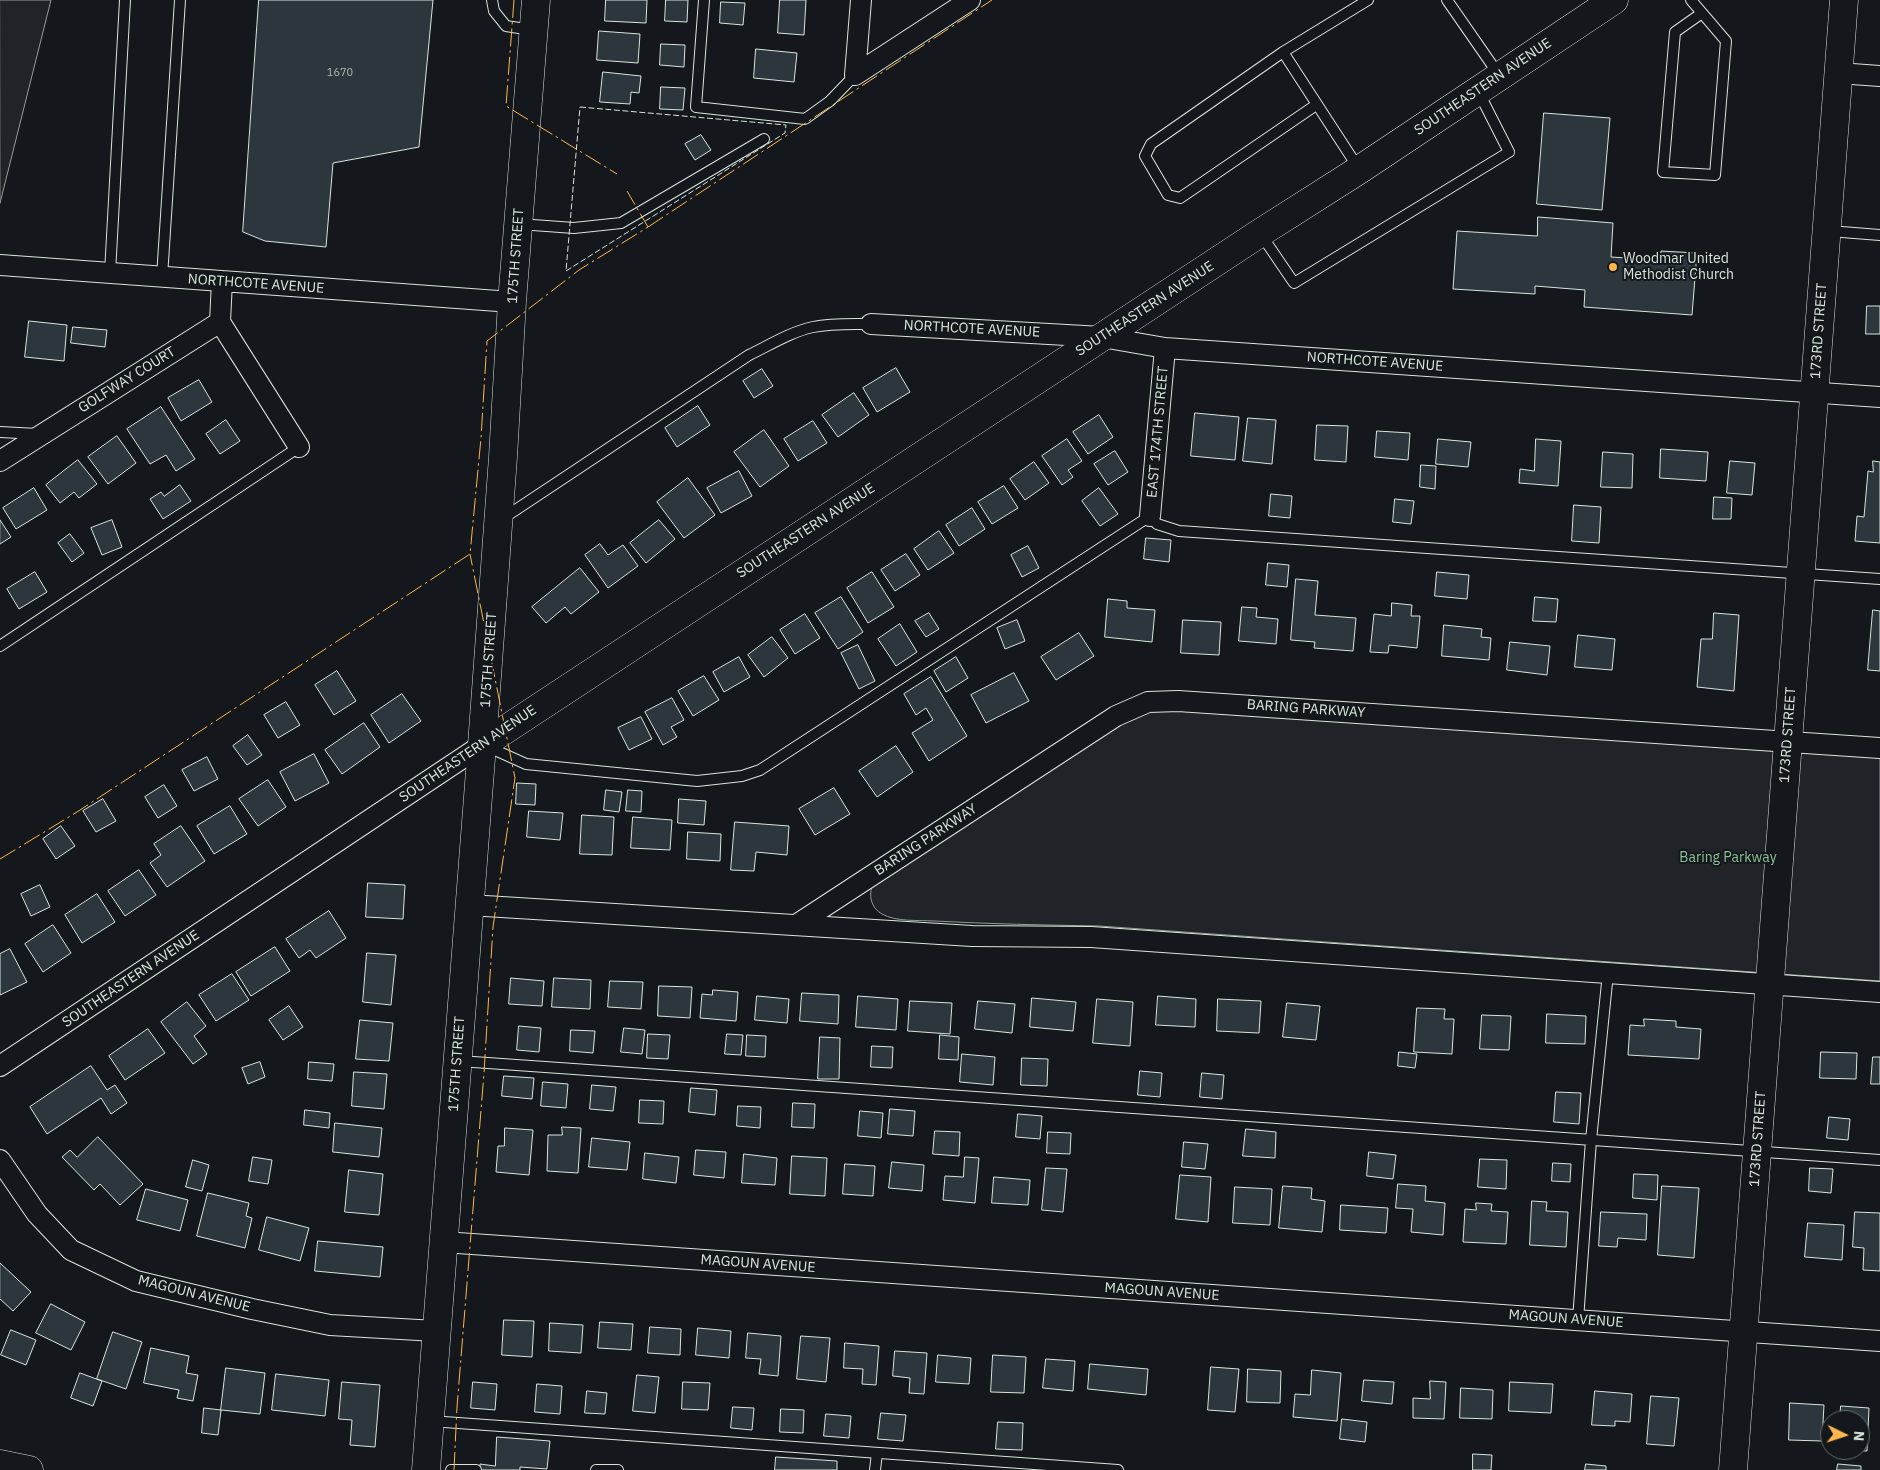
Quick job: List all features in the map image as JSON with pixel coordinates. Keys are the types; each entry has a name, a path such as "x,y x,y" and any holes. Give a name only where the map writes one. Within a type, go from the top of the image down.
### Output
{"main road":[{"name":"175TH STREET","path":"426,1470 499,521 512,302 536,0"},
{"name":"SOUTHEASTERN AVENUE","path":"482,744 1260,233 1359,170 1614,0"},
{"name":"173RD STREET","path":"1733,1470 1844,0"},
{"path":"0,1464 29,1470"}],"street":[{"path":"855,75 861,0"},
{"path":"855,75 970,0"},
{"path":"1838,73 1880,76"},
{"name":"NORTHCOTE AVENUE","path":"0,265 512,302"},
{"path":"222,281 220,322 299,447"},
{"name":"GOLFWAY COURT","path":"0,460 220,322"},
{"name":"NORTHCOTE AVENUE","path":"871,324 1102,337 1165,348 1880,397"},
{"name":"EAST 174TH STREET","path":"1150,516 1165,348"},
{"name":"BARING PARKWAY","path":"796,925 1116,716 1148,702 1178,701 1880,748"},
{"name":"SOUTHEASTERN AVENUE","path":"0,1066 482,744"},
{"path":"469,905 972,936 1091,937 1880,992"},
{"name":"MAGOUN AVENUE","path":"0,1160 37,1214 71,1250 136,1281 252,1309 330,1325 436,1331"},
{"name":"MAGOUN AVENUE","path":"443,1242 1880,1341"}],"lane":[{"path":"110,273 125,0"},
{"path":"162,277 180,0"},
{"path":"492,0 494,11 506,26 534,30"},
{"path":"704,0 696,107 804,119 830,101 855,75"},
{"path":"1316,105 1180,198 1168,195 1145,156 1151,144 1283,52 1368,0"},
{"path":"1260,233 1294,283 1509,152 1488,83 1447,0"},
{"path":"1691,0 1726,40 1715,175 1663,172 1675,32 1702,13"},
{"path":"1283,52 1359,170"},
{"path":"518,224 574,228 622,223 764,139"},
{"path":"1826,231 1880,235"},
{"path":"499,521 750,355 784,338 812,328 834,324 871,324"},
{"path":"0,432 42,434"},
{"path":"0,646 299,447"},
{"path":"482,744 526,764 697,781 742,776 760,770 1150,516 1157,524 1180,531 1880,579"},
{"path":"1578,1320 1591,1140 1608,973"},
{"path":"457,1061 1880,1160"},
{"path":"429,1421 1118,1470"},
{"path":"875,1470 877,1453"},
{"path":"451,1470 476,1470"},
{"path":"596,1470 618,1470"}],"green space":[{"path":"0,0 51,0 0,203"},
{"name":"Baring Parkway","path":"1158,708 1880,756 1880,981 1099,926 907,920 888,917 875,908 871,901 871,888 873,884 1114,725"}],"building":[{"path":"259,0 433,0 419,147 333,163 326,247 265,241 243,232"},
{"path":"606,0 647,0 646,23 605,21"},
{"path":"666,0 688,0 687,22 665,21"},
{"path":"780,0 806,0 804,35 778,33"},
{"path":"721,2 745,3 743,25 720,23"},
{"path":"599,31 640,34 638,63 597,60"},
{"path":"661,44 685,45 684,67 660,65"},
{"path":"756,49 797,53 794,82 754,78"},
{"path":"603,72 641,76 639,93 631,92 630,104 600,102"},
{"path":"661,87 685,88 683,110 660,109"},
{"path":"1544,113 1610,118 1602,210 1537,204"},
{"path":"701,135 711,150 695,160 685,144"},
{"path":"1538,217 1613,223 1611,257 1660,260 1661,251 1697,253 1692,315 1584,307 1585,290 1535,286 1535,294 1453,289 1457,231 1537,236"},
{"path":"1867,306 1880,306 1880,334 1866,334"},
{"path":"29,321 67,325 64,361 25,357"},
{"path":"73,327 107,330 105,347 71,343"},
{"path":"896,368 910,392 877,412 863,388"},
{"path":"762,369 773,386 754,398 743,381"},
{"path":"199,380 212,402 181,421 168,398"},
{"path":"854,393 869,415 838,437 822,415"},
{"path":"698,406 710,425 677,447 665,428"},
{"path":"161,407 195,459 176,471 166,455 150,464 127,429"},
{"path":"1195,413 1239,417 1235,460 1191,456"},
{"path":"1099,415 1113,437 1088,454 1073,432"},
{"path":"1248,418 1276,420 1272,464 1243,461"},
{"path":"226,420 240,441 220,454 206,434"},
{"path":"813,421 827,443 798,461 784,439"},
{"path":"1317,425 1348,426 1346,462 1315,460"},
{"path":"764,430 789,466 760,487 734,452"},
{"path":"1377,431 1410,433 1408,460 1375,457"},
{"path":"117,436 136,463 108,484 88,457"},
{"path":"1067,439 1082,461 1068,470 1073,477 1062,485 1042,456"},
{"path":"1438,439 1471,442 1468,467 1436,464"},
{"path":"1536,439 1561,441 1558,486 1519,483 1520,469 1534,471"},
{"path":"1661,449 1708,452 1706,481 1660,478"},
{"path":"1115,451 1128,472 1108,485 1094,464"},
{"path":"1603,452 1633,454 1632,488 1601,487"},
{"path":"78,460 97,484 79,498 74,492 60,503 46,485"},
{"path":"1730,461 1755,463 1752,495 1727,493"},
{"path":"1873,461 1880,462 1880,543 1855,541 1857,516 1864,517 1868,471 1873,472"},
{"path":"1034,462 1049,483 1025,500 1010,479"},
{"path":"1421,465 1436,466 1435,489 1420,487"},
{"path":"739,471 752,496 721,513 707,488"},
{"path":"688,478 715,515 684,538 657,502"},
{"path":"180,485 191,501 163,519 150,499 161,492 164,496"},
{"path":"1004,486 1018,508 992,524 978,502"},
{"path":"34,488 47,510 16,529 3,508"},
{"path":"1099,488 1118,514 1100,526 1082,501"},
{"path":"1271,494 1292,496 1290,518 1269,516"},
{"path":"1714,497 1732,498 1731,519 1713,519"},
{"path":"1395,499 1414,501 1411,524 1393,522"},
{"path":"1574,505 1601,507 1599,543 1572,541"},
{"path":"972,508 985,529 959,546 946,525"},
{"path":"0,520 11,537 0,544"},
{"path":"112,520 122,547 102,555 91,528"},
{"path":"659,520 675,539 646,563 630,543"},
{"path":"939,531 954,553 928,570 914,549"},
{"path":"70,534 84,553 72,562 58,543"},
{"path":"1146,538 1171,540 1169,562 1144,559"},
{"path":"600,544 608,555 623,545 638,566 608,588 585,555"},
{"path":"1028,546 1039,568 1022,577 1011,555"},
{"path":"906,554 920,575 895,591 881,570"},
{"path":"1268,563 1289,565 1287,587 1266,585"},
{"path":"580,568 599,592 571,614 565,607 546,623 532,607"},
{"path":"35,572 47,592 19,609 7,589"},
{"path":"872,572 894,607 868,623 847,588"},
{"path":"1437,572 1469,575 1467,599 1435,596"},
{"path":"1296,579 1318,581 1315,615 1356,618 1353,651 1314,648 1315,642 1291,640"},
{"path":"841,597 863,632 838,649 815,613"},
{"path":"1535,597 1558,599 1556,622 1533,621"},
{"path":"1108,599 1127,601 1127,608 1155,610 1152,642 1105,637"},
{"path":"1392,603 1412,605 1411,616 1420,616 1417,648 1389,645 1388,653 1370,652 1374,614 1391,616"},
{"path":"1242,607 1257,608 1256,617 1278,619 1276,644 1239,641"},
{"path":"1873,610 1880,611 1880,671 1868,670"},
{"path":"929,613 939,629 926,637 915,621"},
{"path":"1714,613 1739,615 1734,691 1697,687 1701,639 1712,639"},
{"path":"805,614 820,638 795,654 780,630"},
{"path":"1017,620 1025,641 1005,649 997,628"},
{"path":"1183,620 1221,622 1219,655 1181,653"},
{"path":"900,624 917,652 896,666 878,639"},
{"path":"1444,625 1482,629 1481,637 1491,638 1489,660 1442,656"},
{"path":"1079,633 1094,656 1056,680 1041,657"},
{"path":"1578,635 1615,639 1612,670 1575,667"},
{"path":"772,637 788,658 764,677 748,655"},
{"path":"1510,642 1550,646 1547,675 1507,670"},
{"path":"858,645 875,681 859,689 841,653"},
{"path":"739,657 750,677 724,692 713,672"},
{"path":"956,657 968,678 946,692 934,671"},
{"path":"337,671 356,701 334,715 315,685"},
{"path":"1014,673 1029,701 986,723 971,695"},
{"path":"704,676 719,700 693,716 678,691"},
{"path":"931,677 967,736 929,761 912,733 933,720 926,708 916,715 904,694"},
{"path":"402,694 421,721 389,743 371,715"},
{"path":"672,698 684,720 671,727 677,737 663,745 645,712"},
{"path":"286,702 300,725 278,738 264,715"},
{"path":"641,717 652,739 629,750 618,728"},
{"path":"364,723 380,747 342,774 325,750"},
{"path":"248,735 262,755 247,765 233,746"},
{"path":"896,746 913,772 877,797 859,771"},
{"path":"314,754 329,783 295,801 280,772"},
{"path":"207,757 218,779 194,791 182,770"},
{"path":"268,780 286,807 258,826 239,799"},
{"path":"517,783 536,784 535,805 516,804"},
{"path":"164,785 177,806 158,818 145,797"},
{"path":"834,788 850,814 815,835 799,809"},
{"path":"606,790 622,792 619,812 604,810"},
{"path":"628,790 642,791 641,812 626,811"},
{"path":"103,799 116,821 96,832 83,811"},
{"path":"679,799 706,801 704,825 678,823"},
{"path":"230,806 247,834 214,854 197,826"},
{"path":"529,811 563,813 560,840 527,837"},
{"path":"582,815 614,817 612,855 580,854"},
{"path":"633,817 672,820 670,850 631,848"},
{"path":"735,822 789,826 787,855 756,852 754,871 731,870"},
{"path":"61,826 75,846 56,859 43,839"},
{"path":"181,826 205,861 167,887 150,863 161,855 154,844"},
{"path":"688,832 721,834 720,861 687,859"},
{"path":"139,870 156,895 125,916 108,891"},
{"path":"368,883 405,885 403,919 366,917"},
{"path":"40,885 50,907 31,916 21,894"},
{"path":"97,894 115,922 82,943 65,915"},
{"path":"329,911 346,938 316,958 310,950 299,958 286,939"},
{"path":"53,925 71,953 43,972 25,944"},
{"path":"275,947 290,971 251,996 236,972"},
{"path":"10,949 27,982 0,995 0,954"},
{"path":"367,953 396,955 391,1005 363,1002"},
{"path":"232,974 249,1000 216,1021 199,995"},
{"path":"511,978 544,981 542,1006 509,1004"},
{"path":"554,978 591,980 590,1009 552,1007"},
{"path":"610,981 643,982 641,1009 608,1007"},
{"path":"659,986 692,987 690,1018 658,1016"},
{"path":"713,990 738,992 736,1021 700,1018 702,994 712,995"},
{"path":"802,993 839,995 838,1024 800,1021"},
{"path":"757,996 789,999 787,1023 755,1020"},
{"path":"858,996 898,999 896,1030 856,1027"},
{"path":"1158,996 1196,999 1195,1027 1156,1025"},
{"path":"1032,998 1076,1002 1073,1031 1030,1027"},
{"path":"1097,999 1133,1002 1130,1046 1093,1043"},
{"path":"1218,999 1261,1001 1259,1033 1217,1031"},
{"path":"910,1001 952,1003 950,1034 908,1031"},
{"path":"978,1001 1015,1004 1012,1033 975,1029"},
{"path":"187,1002 206,1026 194,1036 207,1054 193,1064 161,1022"},
{"path":"1287,1003 1320,1006 1316,1040 1283,1037"},
{"path":"289,1006 303,1027 283,1040 269,1020"},
{"path":"1417,1008 1445,1009 1444,1019 1454,1019 1452,1054 1414,1052"},
{"path":"1547,1014 1586,1016 1585,1044 1546,1043"},
{"path":"1482,1015 1511,1016 1509,1050 1480,1049"},
{"path":"1644,1019 1676,1021 1676,1027 1701,1029 1699,1059 1628,1055 1630,1025 1644,1026"},
{"path":"360,1020 393,1023 389,1061 356,1059"},
{"path":"519,1026 541,1028 539,1052 517,1050"},
{"path":"624,1028 645,1030 642,1054 621,1052"},
{"path":"148,1029 165,1053 125,1080 109,1056"},
{"path":"571,1030 595,1031 593,1053 570,1051"},
{"path":"648,1034 670,1035 668,1059 647,1058"},
{"path":"727,1034 743,1035 741,1055 725,1054"},
{"path":"747,1035 766,1036 765,1057 746,1056"},
{"path":"940,1035 959,1037 958,1060 939,1059"},
{"path":"820,1037 840,1038 839,1079 818,1079"},
{"path":"872,1046 893,1047 892,1068 871,1067"},
{"path":"1399,1052 1417,1054 1415,1068 1398,1066"},
{"path":"1821,1052 1857,1053 1856,1079 1820,1078"},
{"path":"962,1054 995,1057 993,1085 960,1082"},
{"path":"1873,1057 1880,1057 1880,1084 1871,1084"},
{"path":"1022,1058 1048,1059 1047,1086 1021,1085"},
{"path":"260,1062 265,1077 248,1084 242,1068"},
{"path":"309,1062 334,1064 332,1081 308,1079"},
{"path":"91,1066 107,1090 115,1085 127,1103 111,1114 101,1098 47,1134 30,1107"},
{"path":"1140,1071 1162,1073 1160,1097 1138,1095"},
{"path":"354,1072 387,1074 384,1109 352,1106"},
{"path":"1202,1073 1224,1075 1222,1099 1200,1097"},
{"path":"504,1076 534,1078 532,1099 502,1096"},
{"path":"543,1082 568,1084 566,1108 541,1106"},
{"path":"592,1085 616,1087 613,1111 590,1109"},
{"path":"691,1088 717,1090 715,1115 689,1112"},
{"path":"1556,1092 1581,1093 1579,1124 1554,1122"},
{"path":"640,1100 664,1101 663,1124 639,1123"},
{"path":"793,1103 815,1104 814,1128 792,1127"},
{"path":"738,1106 761,1107 760,1128 737,1126"},
{"path":"890,1109 915,1111 913,1136 888,1134"},
{"path":"305,1110 330,1113 329,1128 304,1125"},
{"path":"860,1111 883,1113 881,1138 858,1136"},
{"path":"1018,1114 1042,1116 1040,1139 1016,1137"},
{"path":"1829,1117 1850,1119 1848,1140 1827,1138"},
{"path":"335,1123 382,1128 379,1157 333,1152"},
{"path":"562,1127 581,1128 578,1173 547,1171 548,1135 562,1135"},
{"path":"505,1128 533,1130 529,1175 496,1172 498,1146 504,1146"},
{"path":"1246,1129 1276,1132 1275,1158 1243,1156"},
{"path":"935,1131 960,1132 959,1156 933,1154"},
{"path":"1048,1132 1071,1133 1070,1154 1047,1153"},
{"path":"98,1137 143,1184 120,1205 100,1184 94,1190 62,1157 70,1150 77,1157"},
{"path":"592,1138 630,1142 627,1170 589,1167"},
{"path":"1184,1142 1208,1144 1205,1169 1182,1167"},
{"path":"696,1150 726,1152 724,1178 694,1175"},
{"path":"1369,1152 1396,1155 1393,1179 1367,1176"},
{"path":"645,1153 679,1157 676,1183 643,1179"},
{"path":"744,1154 777,1158 775,1185 742,1183"},
{"path":"792,1156 827,1158 825,1196 790,1194"},
{"path":"253,1157 272,1160 268,1184 249,1181"},
{"path":"965,1157 979,1158 975,1203 943,1200 945,1176 963,1177"},
{"path":"1480,1159 1507,1160 1506,1189 1478,1187"},
{"path":"193,1160 209,1165 202,1191 186,1187"},
{"path":"892,1162 924,1165 922,1191 889,1188"},
{"path":"1553,1163 1571,1164 1570,1182 1552,1181"},
{"path":"845,1164 875,1166 873,1196 843,1194"},
{"path":"1046,1168 1067,1169 1063,1212 1042,1210"},
{"path":"1810,1168 1833,1169 1831,1193 1809,1191"},
{"path":"349,1170 383,1174 379,1215 345,1212"},
{"path":"1634,1174 1658,1175 1657,1200 1633,1198"},
{"path":"1180,1175 1211,1177 1208,1222 1176,1219"},
{"path":"994,1177 1030,1180 1028,1205 992,1203"},
{"path":"1398,1184 1426,1186 1425,1201 1445,1203 1443,1235 1411,1232 1413,1209 1396,1208"},
{"path":"1283,1186 1312,1188 1311,1199 1325,1201 1322,1232 1279,1228"},
{"path":"1662,1186 1699,1188 1694,1258 1658,1255"},
{"path":"1235,1187 1272,1189 1270,1225 1233,1223"},
{"path":"146,1189 188,1200 180,1231 137,1220"},
{"path":"208,1193 249,1203 246,1216 252,1218 245,1248 197,1236"},
{"path":"1532,1201 1547,1202 1546,1211 1568,1212 1566,1247 1530,1245"},
{"path":"1476,1203 1492,1204 1491,1211 1508,1212 1506,1244 1463,1242 1465,1209 1476,1210"},
{"path":"1341,1205 1388,1208 1386,1233 1340,1230"},
{"path":"1601,1212 1647,1214 1646,1240 1618,1238 1617,1247 1599,1246"},
{"path":"1855,1212 1880,1213 1880,1271 1863,1270 1864,1248 1853,1247"},
{"path":"267,1217 309,1228 300,1261 259,1250"},
{"path":"1808,1223 1844,1225 1842,1260 1805,1257"},
{"path":"318,1241 383,1247 380,1277 315,1271"},
{"path":"0,1263 31,1292 13,1311 0,1299"},
{"path":"51,1304 85,1322 71,1350 36,1333"},
{"path":"504,1320 534,1321 532,1357 502,1355"},
{"path":"600,1322 633,1324 631,1350 598,1348"},
{"path":"550,1323 583,1325 581,1353 549,1351"},
{"path":"650,1327 681,1329 680,1355 648,1353"},
{"path":"698,1328 731,1331 729,1358 696,1355"},
{"path":"11,1330 36,1340 26,1365 1,1355"},
{"path":"113,1332 142,1342 126,1389 97,1379"},
{"path":"748,1333 781,1336 778,1376 759,1374 761,1359 746,1358"},
{"path":"801,1336 830,1338 826,1382 797,1379"},
{"path":"845,1343 879,1346 876,1385 862,1384 863,1369 844,1368"},
{"path":"151,1348 189,1356 186,1373 198,1375 193,1401 177,1398 179,1390 144,1383"},
{"path":"895,1351 927,1353 924,1394 909,1393 910,1378 893,1376"},
{"path":"938,1355 971,1358 969,1384 936,1382"},
{"path":"993,1355 1026,1357 1024,1393 991,1392"},
{"path":"1046,1359 1075,1361 1073,1391 1043,1388"},
{"path":"1090,1364 1148,1369 1146,1395 1088,1389"},
{"path":"1211,1367 1239,1369 1235,1412 1208,1410"},
{"path":"226,1368 265,1373 260,1414 221,1410"},
{"path":"1248,1369 1281,1371 1280,1403 1247,1402"},
{"path":"1312,1370 1341,1373 1337,1421 1293,1417 1295,1394 1310,1395"},
{"path":"80,1373 102,1381 93,1406 71,1398"},
{"path":"276,1374 329,1380 325,1416 272,1410"},
{"path":"637,1375 659,1377 655,1413 633,1411"},
{"path":"1364,1380 1394,1382 1392,1404 1362,1401"},
{"path":"1430,1381 1446,1382 1444,1419 1413,1418 1413,1398 1430,1399"},
{"path":"342,1382 380,1385 375,1447 350,1445 352,1420 339,1419"},
{"path":"473,1382 497,1384 495,1410 471,1408"},
{"path":"683,1382 710,1383 708,1410 682,1409"},
{"path":"1510,1382 1553,1384 1551,1413 1509,1411"},
{"path":"537,1384 562,1386 560,1414 535,1412"},
{"path":"1461,1388 1493,1390 1492,1419 1460,1418"},
{"path":"587,1391 607,1393 605,1414 585,1413"},
{"path":"1595,1391 1632,1394 1630,1422 1615,1421 1615,1426 1592,1425"},
{"path":"1651,1396 1679,1398 1674,1446 1647,1444"},
{"path":"1790,1403 1824,1405 1824,1410 1820,1410 1820,1441 1789,1440"},
{"path":"1841,1406 1869,1408 1869,1410 1841,1410"},
{"path":"733,1407 754,1408 752,1430 731,1428"},
{"path":"204,1408 221,1410 218,1435 202,1433"},
{"path":"781,1409 804,1410 803,1433 780,1432"},
{"path":"881,1413 906,1415 903,1441 878,1439"},
{"path":"826,1414 851,1416 849,1438 824,1436"},
{"path":"1342,1419 1367,1422 1365,1442 1340,1439"},
{"path":"998,1422 1023,1423 1022,1450 996,1449"},
{"path":"497,1437 550,1441 547,1469 520,1467 520,1470 480,1470 480,1464 495,1466"},
{"path":"1473,1454 1492,1455 1491,1470 1473,1470"},
{"path":"776,1457 837,1461 837,1470 775,1470"},
{"path":"1586,1464 1606,1466 1606,1470 1585,1470"},
{"path":"1838,1464 1861,1466 1861,1470 1837,1470"}],"fence":[{"path":"580,107 786,125 785,133 566,271 580,107"}],"power":[{"path":"514,0 506,106 617,174"},
{"path":"648,227 992,0"},
{"path":"0,859 77,812 470,554 481,438 487,341 579,270 648,227 627,191"},
{"path":"454,1470 457,1407 484,1073 493,927 515,778 470,554"}],"place":[{"name":"Woodmar United Methodist Church","path":"1613,267"}]}
